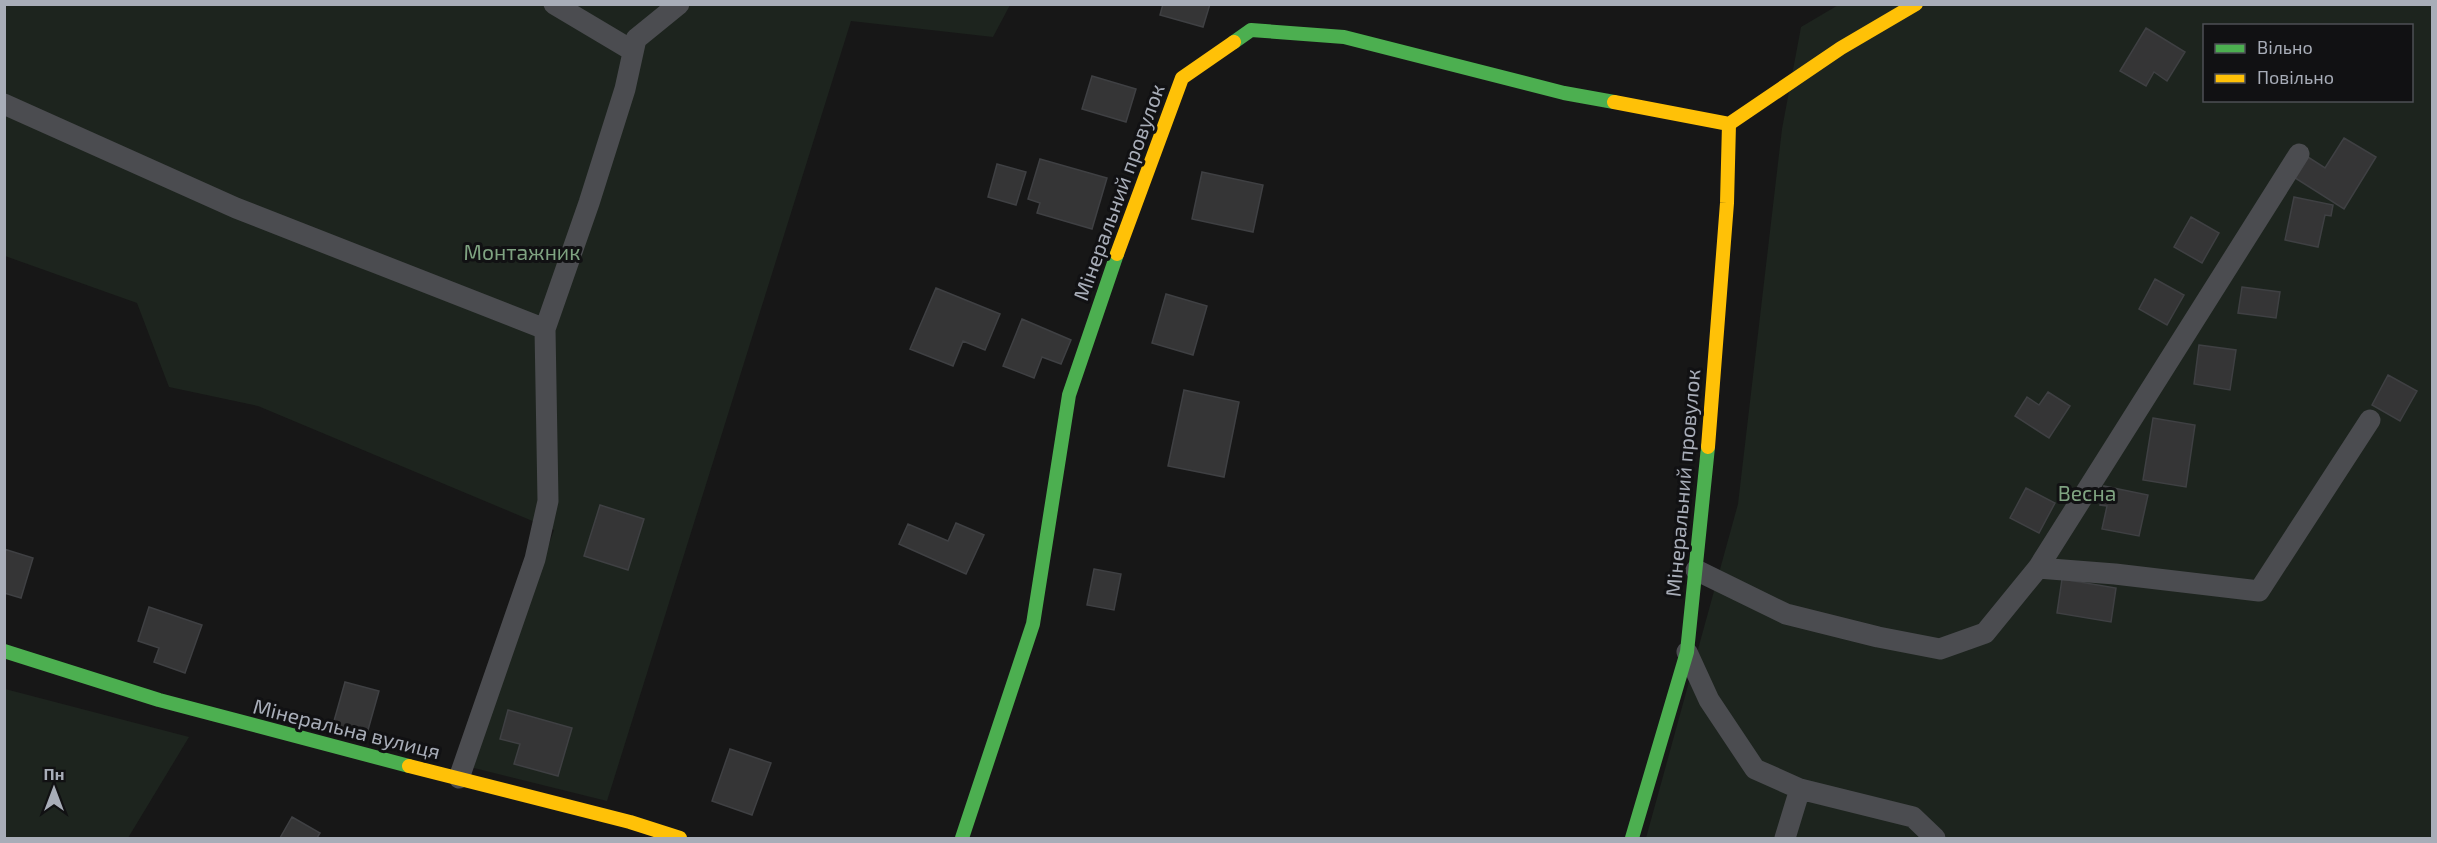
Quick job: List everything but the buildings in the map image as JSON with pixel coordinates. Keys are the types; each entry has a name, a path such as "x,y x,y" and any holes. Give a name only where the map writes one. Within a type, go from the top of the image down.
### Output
{"street":[{"path":"1729,124 1841,48 1916,4"},
{"name":"Мінеральний провулок","path":"962,838 1033,624 1069,395 1124,234 1182,78 1251,30 1344,37 1564,93 1729,124 1727,203 1687,652 1632,838"},
{"name":"Мінеральна вулиця","path":"4,651 89,680 266,730 630,822 680,838"}],"lane":[{"path":"554,4 633,51"},
{"path":"459,778 535,559 548,501 545,329 597,180 625,89 636,39 679,4"},
{"path":"4,104 236,207 545,329"},
{"path":"1696,570 1786,614 1878,637 1940,649 1985,633 2038,568 2299,154"},
{"path":"2038,568 2115,574 2259,591 2370,420"},
{"path":"1687,652 1709,700 1755,769 1800,789 1913,817 1935,838"},
{"path":"1785,838 1800,789"}],"green space":[{"name":"Весна","path":"1840,4 2432,5 2432,838 1646,838 1738,504 1782,129 1801,27"},
{"name":"Монтажник","path":"4,5 1010,5 993,37 851,21 607,801 470,767 554,530 258,406 169,387 137,303 5,256"},
{"path":"5,689 189,737 128,838 5,838"}],"traffic: fast":[{"path":"1234,42 1251,30 1344,37 1564,93 1614,102"},
{"path":"962,838 1033,624 1069,395 1117,254"},
{"path":"1632,838 1687,652 1708,447"},
{"path":"4,651 159,700 409,766"}],"traffic: slow":[{"path":"1614,102 1729,124 1841,48 1916,4"},
{"path":"1117,254 1182,78 1234,42"},
{"path":"1708,447 1727,203 1729,124"},
{"path":"409,766 630,822 680,838"}]}
